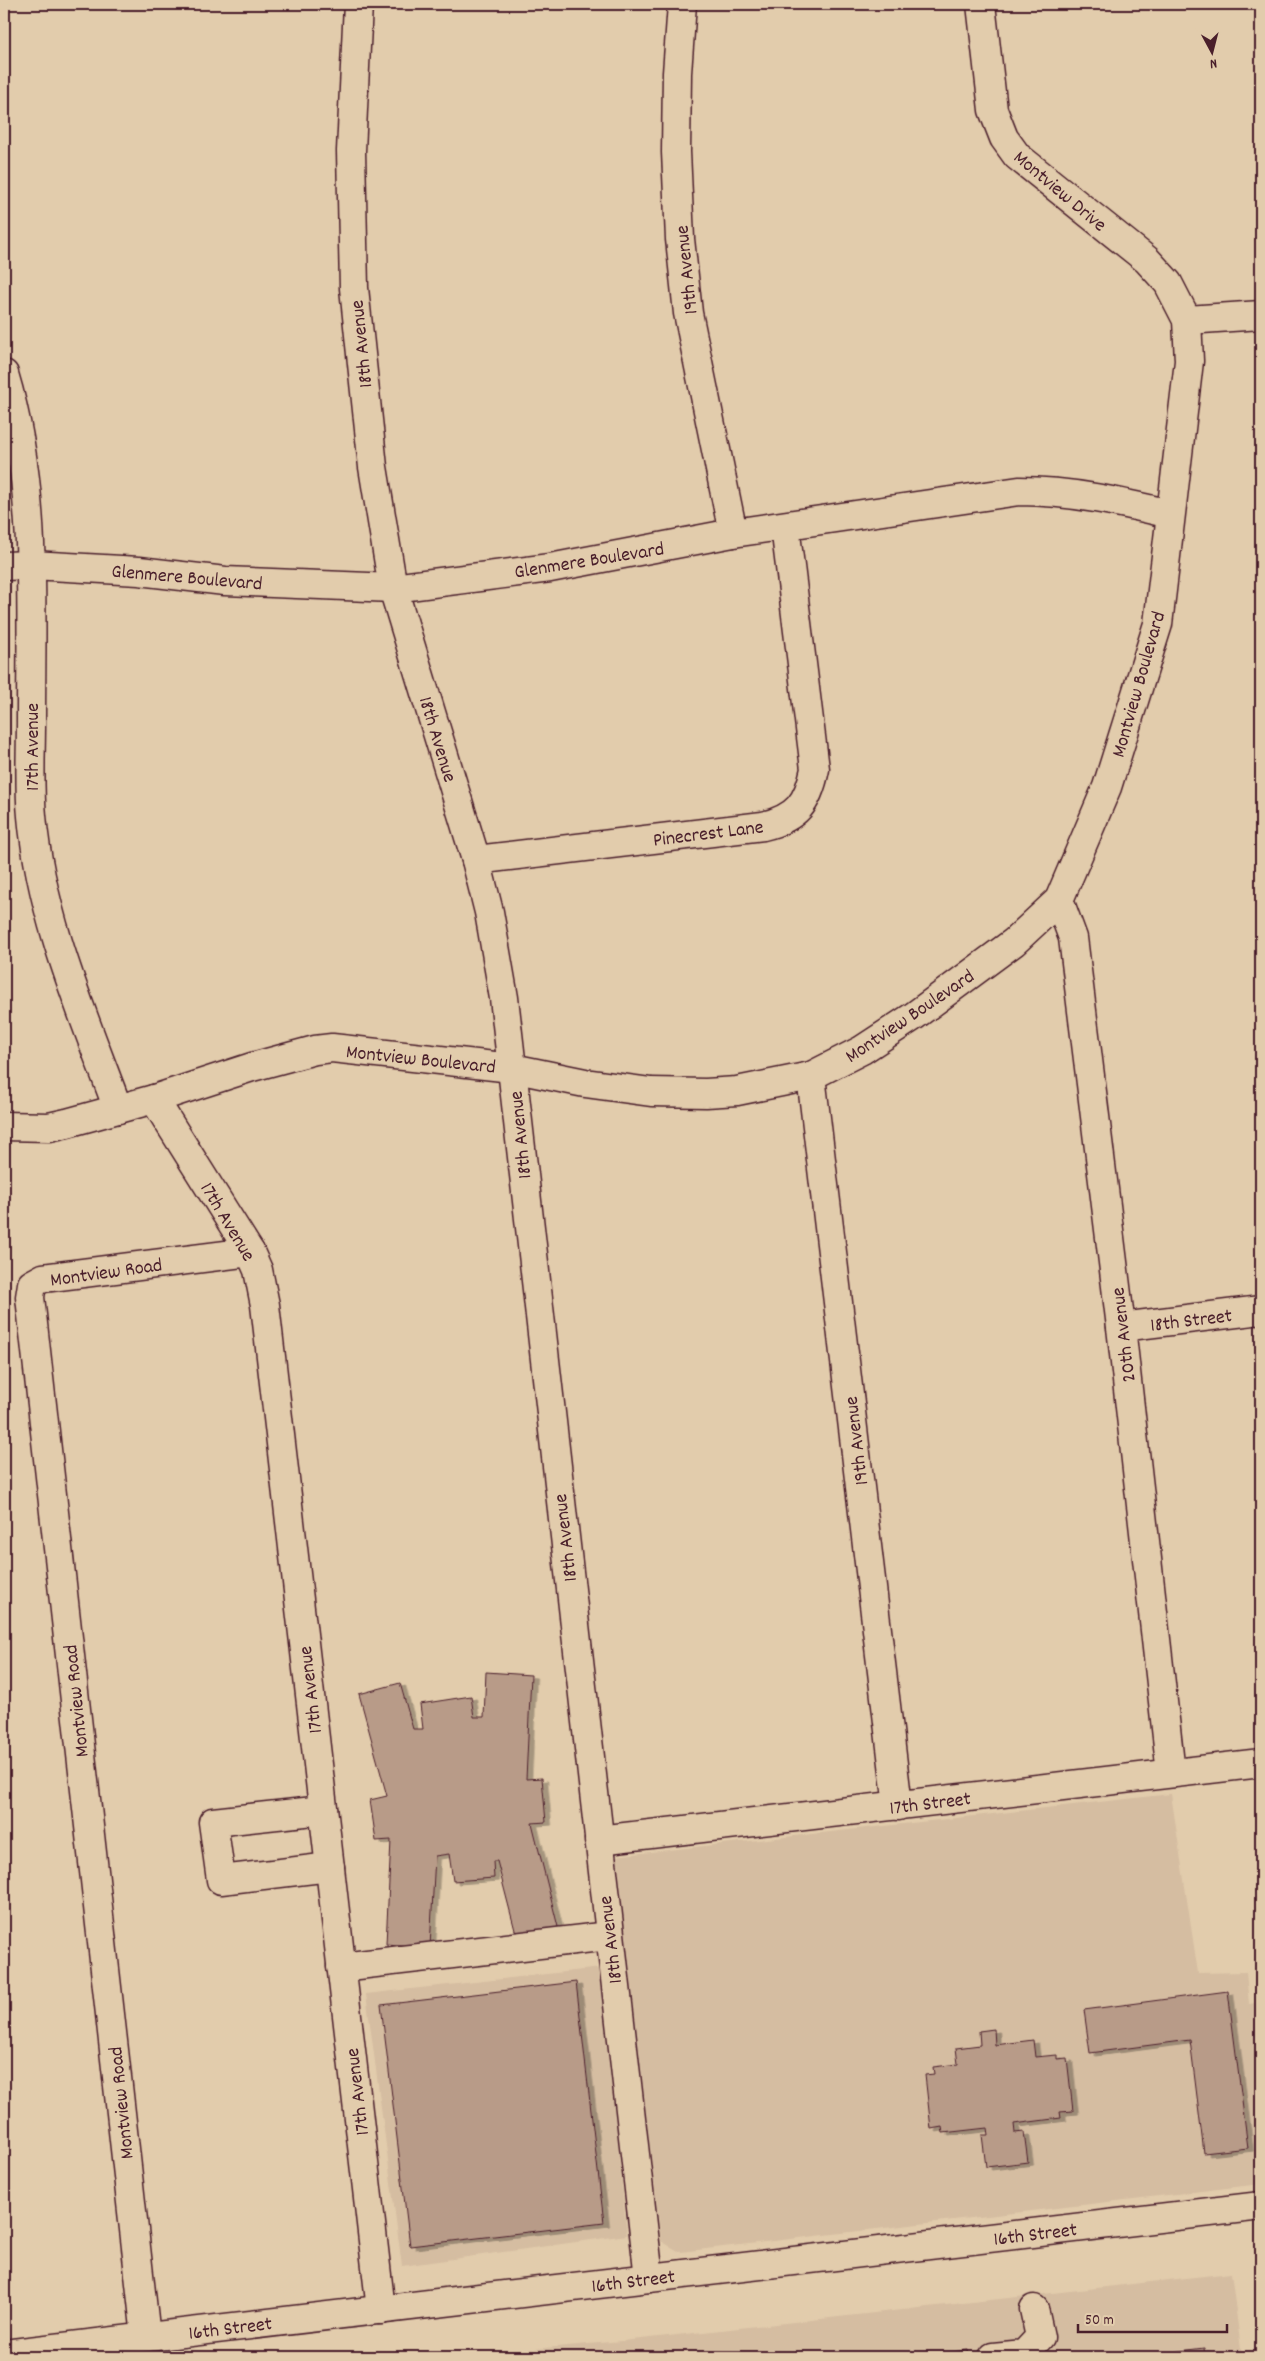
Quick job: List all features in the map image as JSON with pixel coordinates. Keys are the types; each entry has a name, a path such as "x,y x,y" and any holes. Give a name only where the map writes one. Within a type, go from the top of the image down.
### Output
{"street":[{"name":"18th Avenue","path":"358,4 351,151 354,288 374,467 393,588 476,860 489,912 502,988 649,2278"},
{"name":"19th Avenue","path":"682,4 677,73 676,152 680,239 688,313 733,533"},
{"name":"Montview Drive","path":"981,4 993,110 1004,138 1017,156 1147,260 1168,283 1187,320"},
{"path":"1187,320 1261,315"},
{"name":"Montview Boulevard","path":"4,1126 49,1127 118,1109 252,1067 315,1050 345,1049 512,1068 585,1083 651,1092 706,1093 765,1086 811,1076 862,1050 914,1016 1014,942 1060,900 1107,787 1158,624 1189,361 1187,320"},
{"name":"17th Avenue","path":"4,374 20,435 26,480 32,565 31,816 41,881 61,954 118,1109"},
{"name":"Glenmere Boulevard","path":"4,566 32,565 139,571 224,581 393,588 550,568 733,533 1019,492 1067,493 1109,499 1170,514"},
{"name":"Pinecrest Lane","path":"476,860 763,826 787,818 800,809 811,787 815,770 785,526"},
{"name":"20th Avenue","path":"1060,900 1073,938 1121,1327 1171,1773"},
{"name":"19th Avenue","path":"811,1076 898,1806"},
{"name":"17th Avenue","path":"154,1098 250,1252 258,1270 265,1305 381,2310"},
{"name":"Montview Road","path":"146,2337 30,1297 32,1284 43,1278 250,1252"},
{"name":"18th Street","path":"1121,1327 1261,1310"},
{"name":"17th Street","path":"599,1840 1261,1763"},
{"path":"323,1810 213,1822 221,1880 330,1867"},
{"path":"341,1967 609,1936"},
{"name":"16th Street","path":"20,2354 146,2337 649,2278 1261,2209"},
{"path":"993,2357 1024,2354 1040,2337 1034,2309"}],"shaded area":[{"path":"1171,1794 1198,1973 1246,1972 1249,2004 1261,2002 1261,2184 680,2252 661,2241 615,1856"},
{"path":"601,1968 627,2235 402,2266 366,1994"},
{"path":"1231,2273 1242,2357 449,2357 632,2340"}],"building":[{"path":"486,1672 531,1675 526,1779 542,1778 546,1822 532,1823 558,1927 517,1938 497,1861 493,1861 494,1878 453,1881 449,1854 435,1856 430,1947 386,1944 391,1840 376,1841 370,1800 387,1796 359,1694 400,1683 413,1729 423,1729 420,1704 471,1696 474,1717 484,1717"},
{"path":"576,1982 604,2223 410,2246 381,2005"},
{"path":"1228,1991 1248,2148 1204,2153 1190,2040 1090,2053 1084,2010"},
{"path":"994,2029 995,2045 1033,2040 1035,2057 1057,2055 1057,2059 1067,2058 1073,2111 1060,2112 1061,2118 1014,2124 1015,2133 1024,2132 1028,2162 986,2167 982,2135 988,2135 987,2128 943,2133 942,2127 931,2129 925,2075 934,2074 933,2067 958,2064 956,2048 980,2045 979,2031"},
{"path":"1204,2348 1205,2357 1130,2357"},
{"path":"968,2350 969,2357 909,2357"}]}
